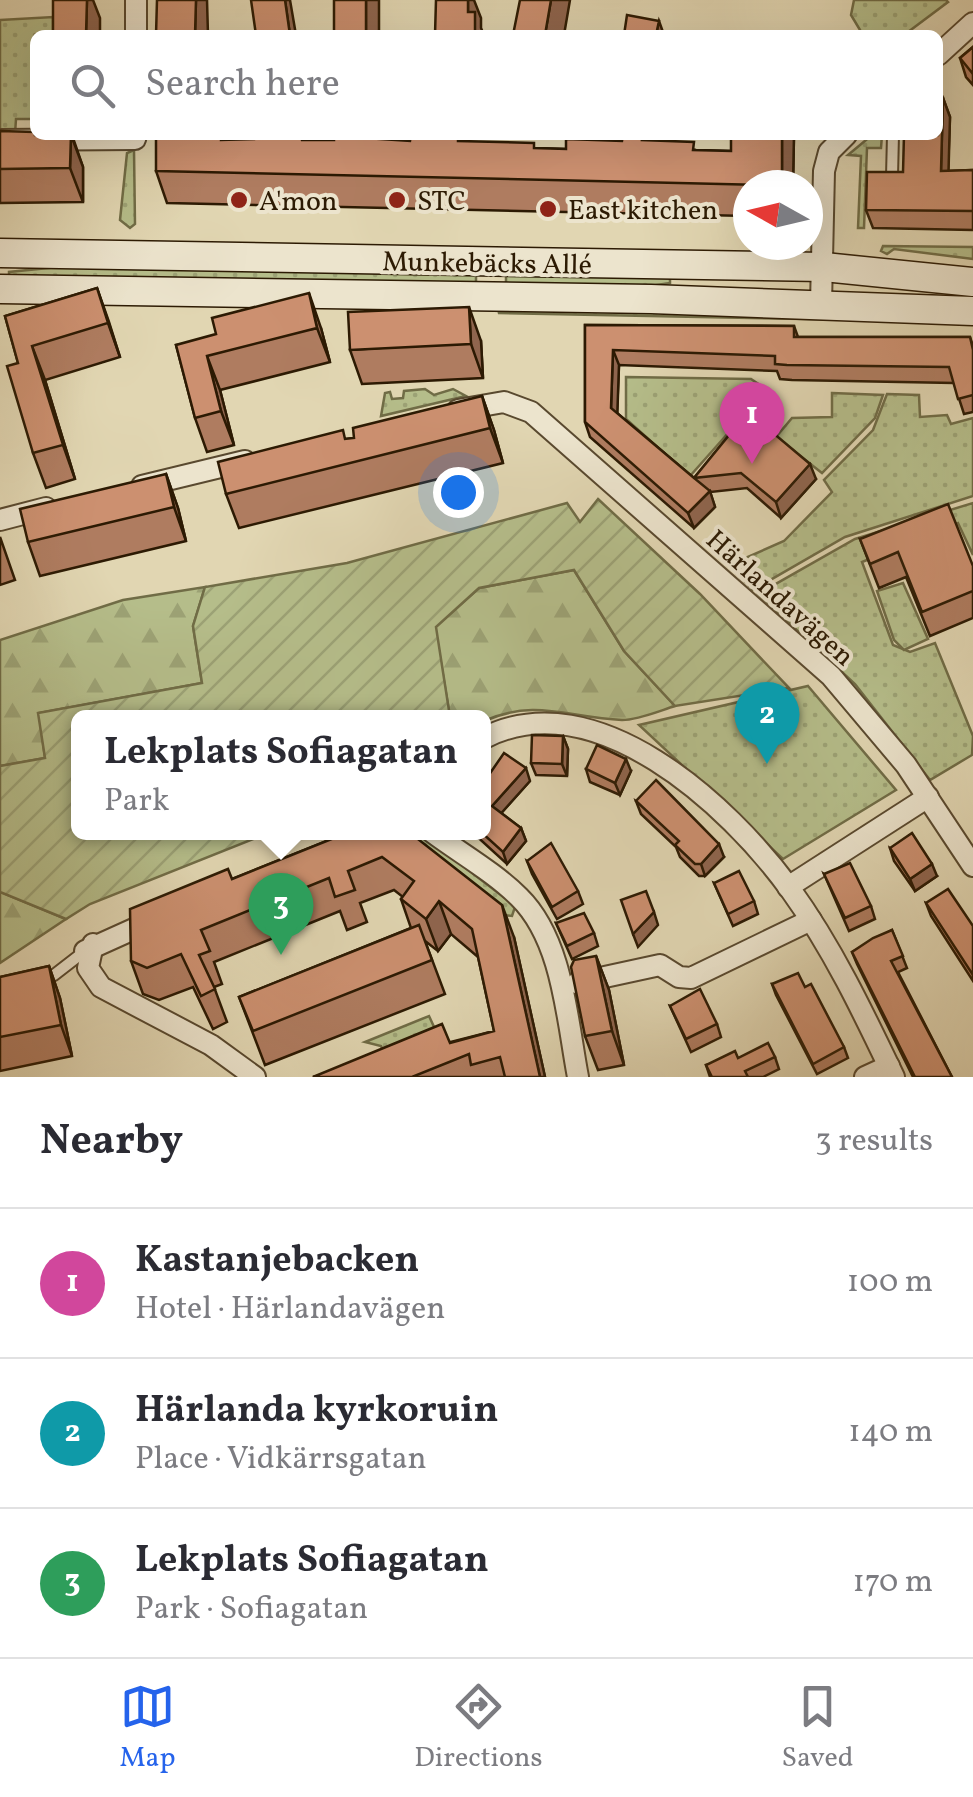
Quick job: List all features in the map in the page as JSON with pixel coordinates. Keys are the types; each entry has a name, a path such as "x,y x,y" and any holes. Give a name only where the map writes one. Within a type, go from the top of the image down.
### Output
{"street":[{"path":"136,0 136,30"},
{"path":"943,50 973,23"},
{"path":"0,140 30,140"},
{"path":"821,304 824,170 829,152 841,140"},
{"name":"Munkebäcks Allé","path":"0,253 824,267 973,282"},
{"name":"Munkebäcks Allé","path":"0,289 821,304 973,311"},
{"name":"Härlandavägen","path":"437,414 491,403 516,403 831,676 928,797 973,866"},
{"path":"112,492 260,457"},
{"path":"0,520 62,504"},
{"path":"491,734 544,723 604,734 648,752 762,855 811,920 891,1072 866,1077"},
{"path":"788,887 928,797"},
{"path":"443,840 519,897 542,926 561,986 578,1077"},
{"path":"176,911 89,948 88,968 101,987 210,1046 255,1077"},
{"path":"561,986 660,966 691,978 811,920"}],"lane":[{"path":"892,176 893,140"},
{"path":"18,986 54,975 89,948"}],"green space":[{"path":"854,0 948,2 911,30 860,30 851,15"},
{"path":"53,17 53,30 30,30 30,119 16,119 15,134 0,134 0,20"},
{"path":"866,140 882,140 881,148 867,148 864,228 858,228 861,156 848,155"},
{"path":"134,150 135,224 130,228 120,220 127,153"},
{"path":"883,246 973,247 973,259 894,249 887,254 881,251"},
{"path":"78,265 476,272 476,286 9,277 9,272"},
{"path":"506,273 670,276 670,283 637,288 506,286"},
{"path":"498,308 859,316 858,320 499,313"},
{"path":"626,377 751,379 763,387 754,404 690,476 626,419"},
{"path":"425,389 434,395 453,389 466,396 381,416 385,393 390,392 392,399 403,398 404,391"},
{"path":"832,393 883,395 875,418 822,473 776,437 792,418 832,417"},
{"path":"887,394 919,395 920,417 947,415 951,424 973,418 973,496 845,537 753,590 736,573 734,563 784,541 832,492 824,480 873,430"},
{"path":"598,499 700,594 789,688 675,706 624,651 574,570 479,588 436,627 449,710 71,710 71,840 250,840 90,904 66,919 0,892 0,766 45,758 38,713 202,683 193,626 205,587 347,563 567,503 580,522"},
{"path":"973,503 973,555 958,523 862,562 893,645 910,652 935,643 973,736 972,755 930,780 855,684 758,594 855,539"},
{"path":"574,570 624,651 675,706 622,720 537,710 491,718 491,710 449,710 435,627 479,588"},
{"path":"903,583 928,639 904,650 894,640 877,591"},
{"path":"205,587 193,626 202,683 39,713 45,758 0,766 0,640 123,600"},
{"path":"808,686 896,790 783,859 639,725"},
{"path":"429,840 510,902 515,907 512,916 504,915 412,843"},
{"path":"0,892 66,919 0,963"},
{"path":"429,1016 446,1053 385,1055 381,1046 365,1042"}],"building":[{"path":"53,0 87,0 86,30 53,30"},
{"path":"157,0 196,0 195,30 156,30"},
{"path":"251,0 285,0 289,30 255,30"},
{"path":"334,0 366,0 366,30 334,30"},
{"path":"436,0 468,0 468,12 475,12 475,30 435,30"},
{"path":"520,0 551,0 546,30 514,30"},
{"path":"627,15 659,21 657,30 625,30"},
{"path":"973,47 973,74 960,58"},
{"path":"0,131 30,132 30,140 71,140 70,168 0,169"},
{"path":"156,140 458,140 534,143 534,148 566,149 566,140 642,140 694,142 693,150 731,151 731,140 782,140 782,170 733,170 733,184 156,171"},
{"path":"904,140 942,140 941,171 973,170 973,211 866,210 867,172 903,172"},
{"path":"97,288 108,323 32,346 63,445 33,453 7,366 18,363 5,316"},
{"path":"309,293 317,328 207,356 221,411 195,418 176,345 216,334 212,318"},
{"path":"469,307 471,344 350,350 348,312"},
{"path":"585,325 794,326 794,337 970,337 973,395 958,399 949,367 787,365 775,364 775,356 613,350 611,408 710,491 688,513 585,422"},
{"path":"482,396 490,428 226,494 218,462 343,430 345,439 354,438 353,428"},
{"path":"748,412 810,464 776,502 741,473 694,478"},
{"path":"166,474 174,507 28,542 20,509"},
{"path":"948,504 973,566 973,591 922,612 898,552 870,564 860,539"},
{"path":"532,735 563,736 562,764 531,763"},
{"path":"597,745 626,759 615,783 586,769"},
{"path":"504,753 526,768 492,806 521,828 503,852 490,840 491,772"},
{"path":"656,780 719,844 701,864 695,864 675,845 679,841 636,801"},
{"path":"912,833 932,864 910,879 890,848"},
{"path":"329,840 419,840 502,905 540,1077 505,1077 500,1057 471,1065 469,1054 412,1077 313,1077 442,1024 450,1043 494,1031 472,929 439,901 426,919 401,899 414,881 382,857 348,871 355,890 335,897 329,878 201,930 210,951 199,955 215,989 201,996 181,954 147,968 131,961 130,909 228,869 232,879"},
{"path":"551,843 578,891 552,907 527,861"},
{"path":"850,863 871,906 845,918 824,874"},
{"path":"739,871 754,901 728,914 714,883"},
{"path":"948,889 973,926 973,975 926,903"},
{"path":"646,891 654,912 633,934 621,900"},
{"path":"584,913 594,933 567,946 556,923"},
{"path":"419,925 432,960 253,1031 239,997"},
{"path":"892,930 903,956 891,961 952,1077 915,1077 852,952"},
{"path":"596,956 612,1031 585,1036 571,967 574,960"},
{"path":"49,966 61,1025 0,1037 0,977"},
{"path":"798,973 805,987 811,984 844,1047 813,1064 772,984"},
{"path":"700,989 717,1024 686,1039 670,1006"},
{"path":"768,1043 775,1057 745,1071 748,1077 712,1077 706,1065 735,1051 738,1058"}],"place":[{"name":"A'mon","path":"239,200"},
{"name":"STC","path":"397,200"},
{"name":"East kitchen","path":"548,209"},
{"name":"Kastanjebacken","path":"752,464"},
{"name":"Härlanda kyrkoruin","path":"767,764"},
{"name":"Lekplats Sofiagatan","path":"281,955"}]}
